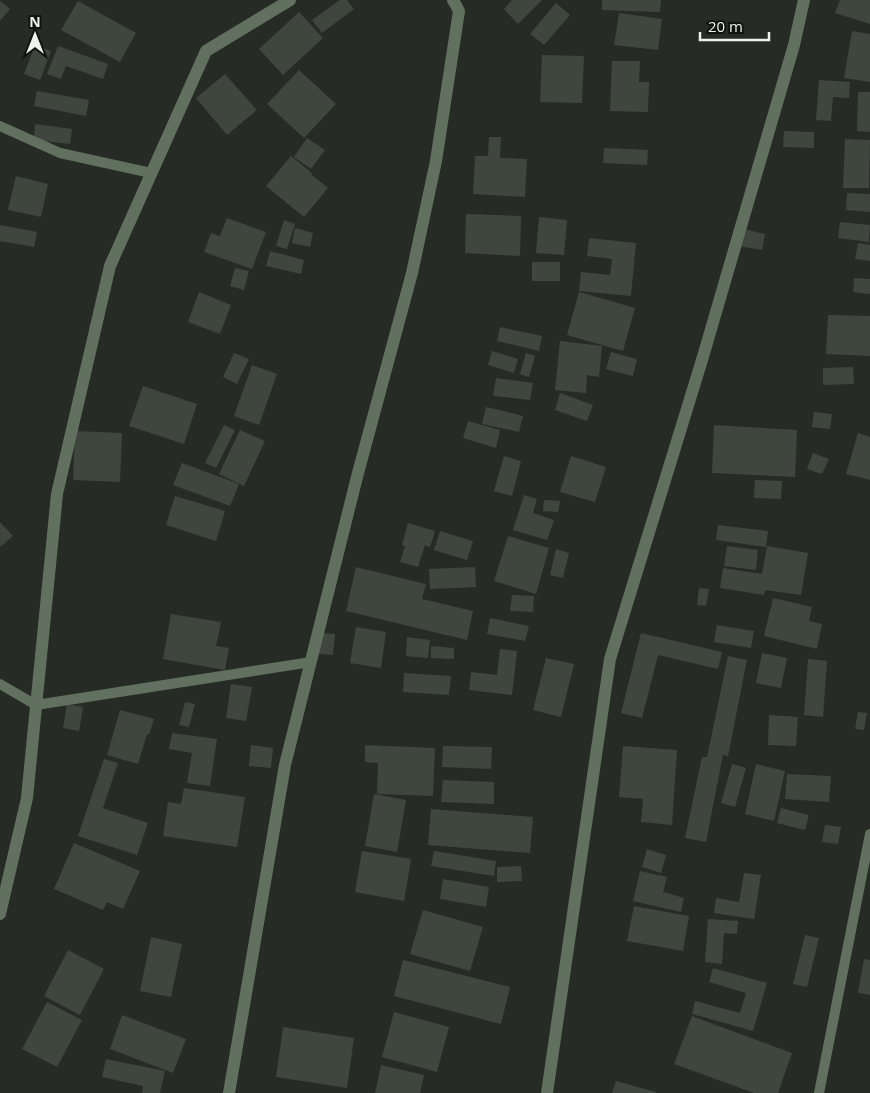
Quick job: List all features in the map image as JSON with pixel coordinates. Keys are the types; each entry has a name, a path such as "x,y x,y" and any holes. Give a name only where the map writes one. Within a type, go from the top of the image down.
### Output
{"street":[{"path":"0,914 28,798 57,494 110,266 206,51 290,0"},
{"path":"229,1093 285,765 358,473 412,272 436,161 459,10 454,0"},
{"path":"547,1093 610,659 702,360 794,45 804,0"}],"lane":[{"path":"0,126 60,153 152,173"},
{"path":"0,684 36,705 311,662"},
{"path":"819,1093 870,834"}],"building":[{"path":"340,0 347,0 354,9 322,33 312,20"},
{"path":"512,0 542,0 518,24 504,9"},
{"path":"602,0 661,0 660,12 602,10"},
{"path":"840,0 870,0 870,24 835,13"},
{"path":"0,1 10,9 0,21"},
{"path":"78,1 136,33 120,62 61,30"},
{"path":"556,3 570,15 544,45 530,34"},
{"path":"299,12 323,38 283,75 259,49"},
{"path":"619,13 662,19 658,50 614,45"},
{"path":"852,31 870,34 870,82 844,78"},
{"path":"35,45 51,51 40,80 24,74"},
{"path":"58,46 108,64 103,79 66,66 61,79 47,74"},
{"path":"542,55 584,56 582,103 540,102"},
{"path":"612,61 640,61 639,82 649,82 648,112 610,111"},
{"path":"299,70 336,104 304,138 267,104"},
{"path":"225,74 257,110 227,135 196,98"},
{"path":"819,80 850,82 849,98 833,97 831,121 816,120"},
{"path":"37,91 89,100 86,116 34,106"},
{"path":"858,92 870,92 870,132 857,131"},
{"path":"35,124 72,129 70,144 34,140"},
{"path":"784,131 814,132 814,148 783,147"},
{"path":"489,137 501,137 500,158 527,159 525,197 473,194 475,156 488,156"},
{"path":"307,138 325,150 311,169 294,157"},
{"path":"845,139 870,140 869,188 843,188"},
{"path":"604,148 648,150 647,165 603,163"},
{"path":"291,156 328,188 304,217 266,186"},
{"path":"16,176 48,184 41,217 8,210"},
{"path":"847,193 870,194 870,212 846,210"},
{"path":"466,214 521,216 520,256 465,253"},
{"path":"539,217 567,220 564,255 536,253"},
{"path":"227,218 266,232 252,269 204,252 211,233 220,236"},
{"path":"284,220 295,224 287,249 276,246"},
{"path":"840,222 870,225 869,242 838,238"},
{"path":"0,225 37,232 34,247 0,241"},
{"path":"295,228 313,233 310,247 292,243"},
{"path":"743,229 765,234 762,250 739,246"},
{"path":"589,238 636,243 631,296 579,291 581,272 610,275 612,259 587,256"},
{"path":"858,243 870,245 870,261 855,259"},
{"path":"270,251 304,260 301,274 266,266"},
{"path":"532,262 560,262 560,281 532,281"},
{"path":"235,268 249,271 244,290 230,286"},
{"path":"854,278 870,279 870,294 853,292"},
{"path":"199,292 231,305 220,334 188,322"},
{"path":"579,292 635,308 623,351 567,335"},
{"path":"828,315 870,316 870,356 826,354"},
{"path":"500,327 542,336 539,351 497,341"},
{"path":"560,341 602,346 599,377 587,375 586,393 555,390"},
{"path":"492,351 518,359 514,373 488,365"},
{"path":"611,352 637,359 633,376 606,369"},
{"path":"234,353 249,359 237,384 223,377"},
{"path":"526,353 535,356 529,377 520,374"},
{"path":"252,365 277,374 259,425 234,416"},
{"path":"853,367 854,384 823,385 823,368"},
{"path":"496,378 533,383 530,400 493,396"},
{"path":"143,386 197,404 184,444 129,426"},
{"path":"560,393 593,405 587,421 555,410"},
{"path":"486,407 523,416 519,432 482,424"},
{"path":"814,412 832,414 830,429 812,427"},
{"path":"468,421 500,430 496,448 463,438"},
{"path":"224,425 235,430 216,468 205,463"},
{"path":"714,425 797,430 795,477 712,473"},
{"path":"240,430 265,441 244,486 219,474"},
{"path":"75,431 122,433 120,482 73,480"},
{"path":"858,433 870,437 870,480 846,474"},
{"path":"813,453 829,459 822,474 807,469"},
{"path":"504,456 521,461 512,496 494,491"},
{"path":"571,456 606,467 595,502 560,492"},
{"path":"182,463 239,484 230,506 173,485"},
{"path":"755,480 782,481 781,499 754,498"},
{"path":"524,495 537,499 533,513 554,520 547,540 513,530"},
{"path":"175,496 225,511 216,541 166,525"},
{"path":"544,500 560,501 558,512 543,511"},
{"path":"0,522 13,536 0,547"},
{"path":"408,523 435,531 430,547 425,545 418,567 400,562 405,546 402,545"},
{"path":"718,525 768,531 766,547 716,540"},
{"path":"440,531 473,541 467,560 434,550"},
{"path":"508,536 549,548 536,594 494,581"},
{"path":"727,546 758,550 756,570 724,566"},
{"path":"767,546 808,553 801,595 765,590 764,595 720,588 723,568 762,574"},
{"path":"556,549 569,553 563,578 550,575"},
{"path":"356,567 426,584 422,599 473,611 467,640 346,611"},
{"path":"475,567 476,587 430,589 429,569"},
{"path":"699,588 709,589 706,606 697,605"},
{"path":"512,595 534,596 533,612 510,611"},
{"path":"773,598 812,607 809,621 822,624 817,649 764,636"},
{"path":"171,614 221,622 216,646 229,648 225,670 163,659"},
{"path":"490,618 529,626 525,641 487,634"},
{"path":"717,625 754,631 751,648 714,642"},
{"path":"356,627 386,632 381,668 350,663"},
{"path":"321,633 335,634 333,655 319,654"},
{"path":"641,633 722,652 718,669 658,655 642,718 621,713"},
{"path":"407,637 430,640 428,658 406,656"},
{"path":"431,646 454,648 454,659 431,658"},
{"path":"500,649 517,651 512,695 469,690 471,672 497,675"},
{"path":"762,653 787,658 781,688 756,683"},
{"path":"728,656 747,660 728,756 723,755 706,842 685,838 702,757 707,757"},
{"path":"546,658 574,664 561,717 533,710"},
{"path":"808,659 827,661 823,717 804,715"},
{"path":"404,673 451,676 449,695 403,692"},
{"path":"231,684 252,687 246,721 226,718"},
{"path":"185,702 195,704 189,727 179,725"},
{"path":"67,704 83,707 79,731 63,728"},
{"path":"120,710 154,719 149,735 147,734 138,764 107,755"},
{"path":"858,712 867,713 864,730 855,729"},
{"path":"769,715 798,717 796,746 768,745"},
{"path":"172,733 217,739 210,786 187,783 192,753 169,749"},
{"path":"251,745 273,748 271,768 249,766"},
{"path":"365,745 435,748 433,796 377,794 378,763 365,762"},
{"path":"443,746 492,747 491,769 442,767"},
{"path":"623,746 677,750 672,825 641,822 643,799 619,797"},
{"path":"104,759 118,763 103,808 148,823 137,855 78,836"},
{"path":"732,764 746,768 735,807 721,803"},
{"path":"756,764 785,771 774,821 745,814"},
{"path":"787,774 831,776 829,802 785,799"},
{"path":"443,780 494,782 494,804 441,802"},
{"path":"184,788 245,797 237,847 163,836 168,802 181,804"},
{"path":"374,794 406,800 397,852 365,846"},
{"path":"781,808 809,815 805,830 777,823"},
{"path":"431,809 533,817 530,853 428,845"},
{"path":"825,825 841,827 838,844 822,842"},
{"path":"74,843 140,871 123,909 107,902 103,910 54,889"},
{"path":"647,849 666,855 661,873 642,867"},
{"path":"362,851 411,859 404,901 355,892"},
{"path":"434,851 496,861 494,876 431,866"},
{"path":"521,866 522,881 497,882 497,867"},
{"path":"640,871 667,877 663,892 684,898 681,912 633,901"},
{"path":"744,873 761,875 754,919 714,913 716,898 739,902"},
{"path":"443,879 489,887 486,907 440,899"},
{"path":"634,906 689,916 683,951 627,941"},
{"path":"423,910 483,927 470,971 410,954"},
{"path":"708,919 738,921 737,934 724,933 722,964 705,962"},
{"path":"805,935 819,938 807,987 793,984"},
{"path":"151,937 182,944 171,997 140,991"},
{"path":"68,950 104,969 80,1015 44,996"},
{"path":"864,959 870,960 870,995 858,993"},
{"path":"403,960 510,987 501,1024 394,996"},
{"path":"713,968 767,983 753,1031 692,1014 695,1001 740,1013 746,993 709,982"},
{"path":"47,1002 82,1020 57,1067 22,1049"},
{"path":"394,1012 449,1027 437,1072 382,1057"},
{"path":"122,1015 186,1039 173,1073 110,1049"},
{"path":"692,1016 792,1053 778,1093 754,1093 674,1064"},
{"path":"283,1027 354,1038 347,1088 276,1077"},
{"path":"106,1059 165,1071 160,1093 142,1093 143,1086 102,1077"},
{"path":"381,1065 424,1075 420,1093 375,1093"},
{"path":"616,1081 656,1092 656,1093 612,1093"}]}
